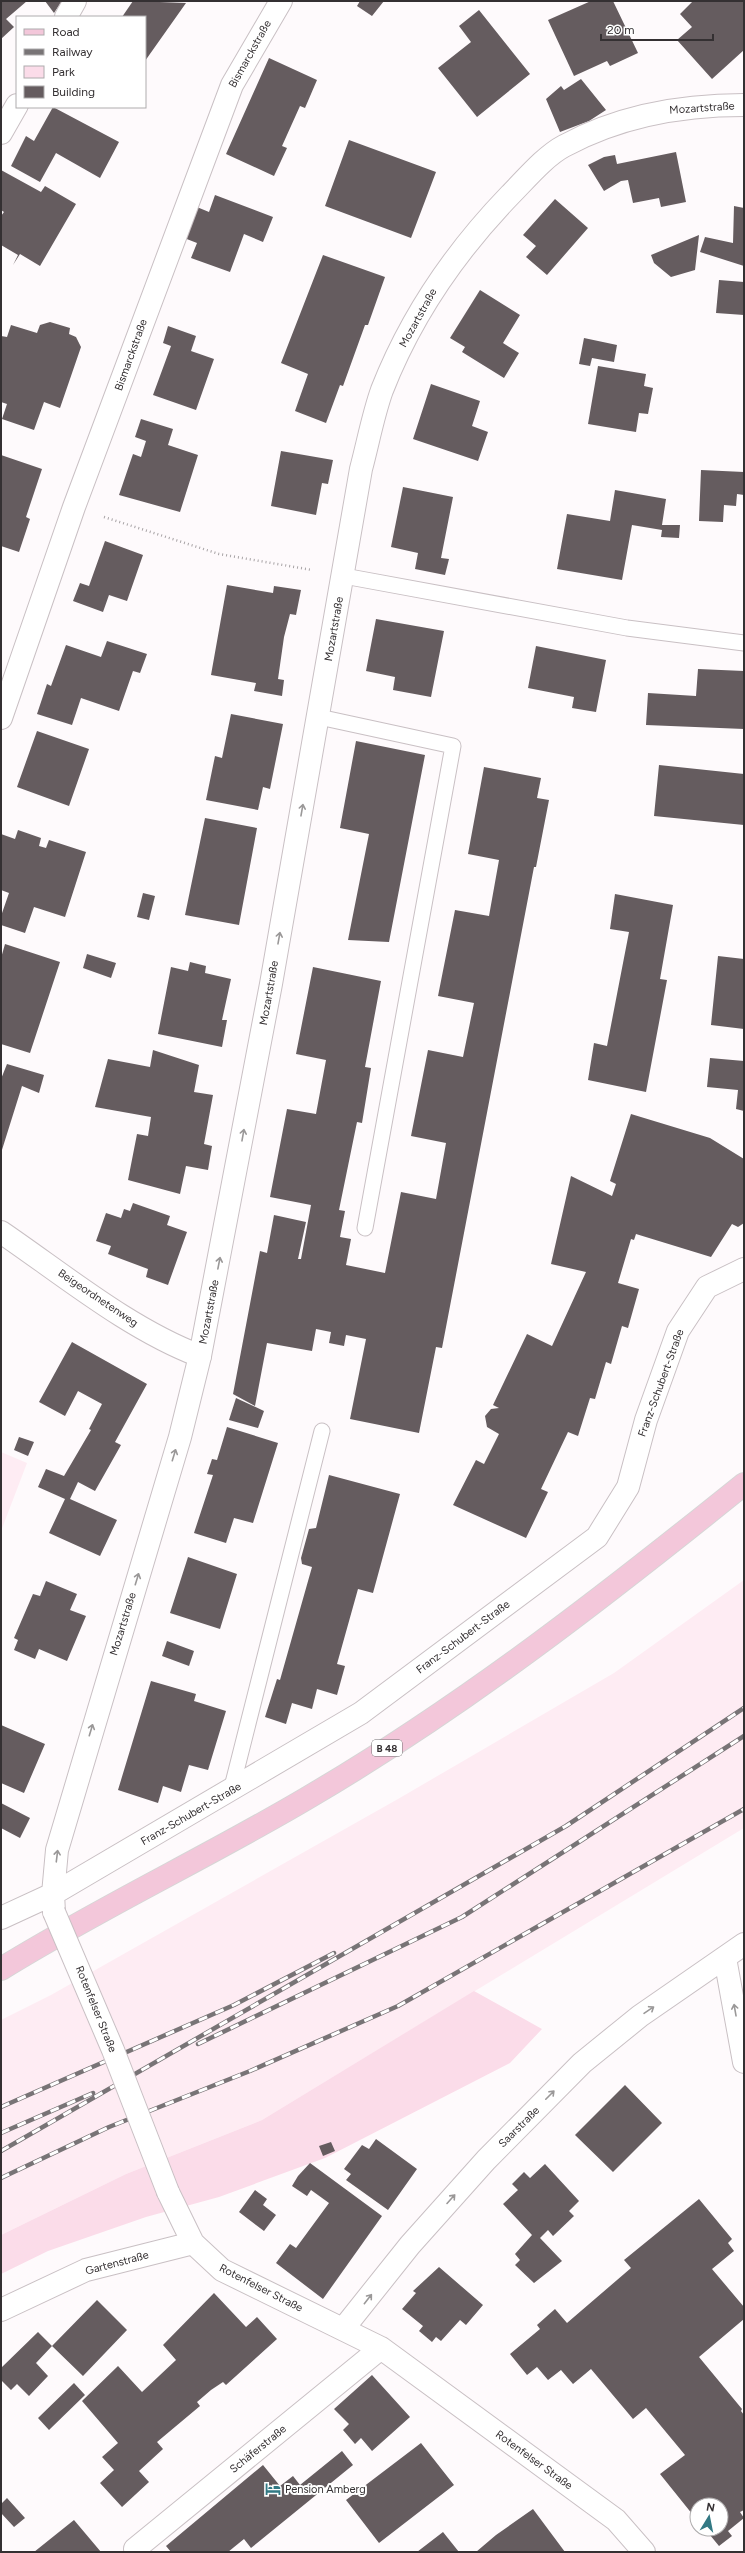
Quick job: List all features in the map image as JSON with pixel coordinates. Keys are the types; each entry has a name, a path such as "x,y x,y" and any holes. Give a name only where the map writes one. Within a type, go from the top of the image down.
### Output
{"main road":[{"name":"B 48","path":"1,1969 310,1797 427,1723 522,1658 629,1577 744,1484"}],"street":[{"path":"67,16 75,1"},
{"name":"Bismarckstraße","path":"1,718 74,507 232,85 281,1"},
{"path":"1,133 16,106"},
{"name":"Mozartstraße","path":"53,1903 57,1850 180,1437 200,1356 225,1233 319,717 361,469 382,391 409,330 443,273 484,222 528,177 562,147 622,121 671,109 744,106"},
{"name":"Beigeordnetenweg","path":"1,1232 142,1328 171,1345 200,1356"},
{"name":"Franz-Schubert-Straße","path":"53,1903 231,1791 361,1713 597,1537 628,1487 646,1420 678,1331 707,1287 744,1269"},
{"path":"1,1918 53,1903"},
{"name":"Rotenfelser Straße","path":"53,1903 113,2050 168,2192 193,2244 222,2270 381,2348 616,2520 644,2552"},
{"name":"Saarstraße","path":"344,2329 410,2245 486,2160 582,2064 640,2016 744,1944"},
{"path":"725,1958 744,2062"},
{"name":"Gartenstraße","path":"1,2310 86,2270 193,2244"},
{"name":"Schäferstraße","path":"135,2549 381,2348"}],"lane":[{"path":"344,576 627,628 744,643"},
{"path":"319,717 453,746 365,1228"},
{"path":"231,1791 322,1431"}],"path":[{"path":"74,507 219,554 344,576"}],"shaded area":[{"path":"1,1452 27,1463 1,1531"},
{"path":"744,1580 744,1828 262,2120 126,2174 1,2235 1,2020 51,1995 398,1799 614,1673"}],"green space":[{"path":"474,1991 542,2029 510,2063 325,2158 219,2197 146,2217 48,2251 1,2274 1,2235 126,2174 262,2120"}],"building":[{"path":"1,1 27,1 6,19 14,27 1,39"},
{"path":"45,1 62,1 54,13"},
{"path":"133,1 186,3 146,60 146,16 123,16"},
{"path":"360,1 384,1 372,16 357,6"},
{"path":"591,1 613,1 638,53 610,66 607,61 574,76 548,20"},
{"path":"693,1 744,1 744,50 712,79 677,40 692,27 680,14"},
{"path":"479,10 530,74 477,117 438,68 471,42 459,26"},
{"path":"269,58 317,80 305,108 300,106 282,146 287,148 274,176 226,154"},
{"path":"581,79 606,110 589,121 560,132 546,99 561,86 564,90"},
{"path":"52,108 55,108 119,142 100,178 56,153 40,182 11,166 26,136 34,141"},
{"path":"349,140 436,172 411,238 325,206"},
{"path":"676,152 686,202 661,207 659,198 633,203 628,180 621,181 604,191 588,165 604,157 615,155 617,164"},
{"path":"1,170 41,192 45,186 76,204 40,266 20,254 13,265 18,255 1,245 1,216 4,212 1,210"},
{"path":"215,195 273,217 263,242 244,234 230,272 191,258 197,243 179,236 192,205 209,212"},
{"path":"555,199 588,228 547,275 526,257 536,246 523,235"},
{"path":"734,206 744,208 744,266 700,252 705,237 733,243"},
{"path":"699,235 695,270 671,277 654,263 651,255"},
{"path":"323,255 385,277 368,325 365,325 343,386 340,385 326,423 295,411 308,374 281,363"},
{"path":"719,280 744,282 744,315 716,313"},
{"path":"480,290 520,315 503,343 519,353 504,378 462,352 465,347 450,338"},
{"path":"50,322 70,328 69,334 76,337 81,347 60,408 44,402 34,430 2,419 7,404 1,402 1,336 7,337 11,325 37,333 40,325"},
{"path":"168,326 196,336 191,351 214,359 196,410 153,395 171,346 163,343"},
{"path":"584,338 617,345 614,362 592,358 590,366 579,364"},
{"path":"598,366 646,374 644,386 653,388 648,414 639,413 636,432 588,424"},
{"path":"431,384 480,401 472,426 488,432 478,461 413,439"},
{"path":"141,419 173,429 168,445 198,455 180,512 119,495 133,454 141,457 146,441 135,437"},
{"path":"281,451 333,460 328,484 322,483 316,515 271,506"},
{"path":"1,455 42,469 26,517 30,519 19,552 1,546"},
{"path":"701,470 744,472 744,495 737,494 736,506 724,505 723,522 699,521"},
{"path":"403,487 453,497 441,558 449,559 445,575 415,569 418,553 391,547"},
{"path":"615,490 666,499 662,525 680,525 679,538 661,537 662,530 632,525 622,580 557,569 567,514 610,521"},
{"path":"105,541 143,555 127,601 109,595 103,612 73,601 80,583 89,586"},
{"path":"227,585 273,593 274,586 301,590 296,615 290,614 284,637 278,679 284,680 282,696 254,691 256,683 211,675"},
{"path":"376,619 444,631 431,697 393,690 395,677 366,671"},
{"path":"107,641 147,654 140,673 133,671 119,711 81,698 72,725 37,714 47,684 51,686 66,645 101,657"},
{"path":"536,646 606,660 596,712 572,708 574,697 528,688"},
{"path":"698,669 744,671 744,729 646,725 648,693 696,696"},
{"path":"231,714 283,724 270,789 263,787 258,810 206,800 215,756 222,758"},
{"path":"37,731 89,749 69,806 17,787"},
{"path":"356,741 425,755 389,942 348,940 369,834 340,828"},
{"path":"659,765 744,774 744,825 654,816"},
{"path":"484,767 541,778 537,798 549,800 536,867 534,867 442,1348 436,1347 419,1433 350,1419 366,1339 346,1335 344,1346 329,1343 331,1332 316,1329 312,1351 267,1343 255,1406 233,1394 260,1251 267,1253 274,1215 306,1222 298,1259 301,1259 311,1205 270,1197 287,1109 316,1114 326,1060 296,1054 313,967 381,981 365,1067 371,1068 362,1123 357,1122 339,1210 345,1211 340,1237 351,1239 346,1265 385,1273 401,1192 436,1199 446,1143 411,1136 428,1050 463,1057 474,1003 438,996 455,910 489,916 499,860 468,854"},
{"path":"205,818 257,828 239,925 185,915"},
{"path":"18,830 41,838 39,846 46,848 49,840 86,852 65,917 34,907 25,933 1,925 1,916 9,893 1,890 1,834 15,839"},
{"path":"143,893 155,896 149,920 137,917"},
{"path":"615,894 673,905 660,979 667,980 646,1092 588,1080 594,1043 607,1046 629,932 610,929"},
{"path":"5,944 60,962 30,1053 1,1044 1,958"},
{"path":"87,954 116,963 111,978 83,968"},
{"path":"718,956 744,959 744,1029 711,1025"},
{"path":"190,962 206,966 205,973 231,979 222,1020 227,1020 222,1047 158,1034 171,967 188,971"},
{"path":"153,1050 199,1065 194,1092 213,1095 204,1144 212,1146 208,1170 186,1166 180,1194 128,1180 137,1134 148,1136 151,1117 95,1107 108,1059 150,1067"},
{"path":"710,1058 744,1061 744,1111 736,1109 738,1090 707,1087"},
{"path":"7,1064 44,1075 39,1093 22,1086 1,1153 1,1079"},
{"path":"631,1114 710,1138 744,1159 744,1223 738,1227 732,1224 711,1257 636,1234 634,1240 631,1239 618,1283 639,1289 628,1328 622,1326 611,1364 606,1362 595,1399 590,1398 578,1436 568,1432 541,1489 548,1492 526,1538 453,1505 476,1460 484,1464 499,1434 487,1427 485,1416 491,1409 499,1408 493,1405 527,1334 552,1346 586,1272 551,1264 571,1176 612,1196 616,1184 610,1181"},
{"path":"133,1203 170,1216 167,1225 187,1232 168,1285 146,1277 148,1269 108,1254 111,1246 96,1241 106,1213 121,1218 124,1209 130,1211"},
{"path":"72,1342 147,1384 115,1442 121,1445 95,1491 78,1482 70,1499 117,1520 100,1556 49,1533 65,1499 38,1487 46,1469 64,1476 91,1430 89,1429 102,1404 78,1391 65,1416 39,1402"},
{"path":"236,1398 264,1411 258,1428 229,1420"},
{"path":"227,1427 278,1443 253,1523 234,1518 226,1543 194,1533 213,1475 207,1474 212,1459 217,1460"},
{"path":"19,1437 34,1442 28,1456 14,1450"},
{"path":"329,1475 400,1494 373,1593 358,1589 337,1664 345,1666 337,1695 317,1689 312,1709 292,1703 286,1724 265,1717 277,1679 280,1680 312,1567 302,1564 301,1558 309,1529 316,1528"},
{"path":"188,1557 237,1574 220,1629 170,1613"},
{"path":"46,1581 77,1594 70,1610 86,1616 67,1661 39,1649 35,1659 14,1650 18,1640 14,1638 33,1594 40,1596"},
{"path":"167,1641 194,1651 189,1666 162,1656"},
{"path":"151,1681 196,1694 194,1701 226,1711 208,1770 189,1765 181,1792 163,1786 158,1803 118,1790"},
{"path":"1,1725 45,1744 24,1793 1,1783"},
{"path":"1,1803 30,1818 20,1838 1,1828"},
{"path":"625,2085 662,2123 613,2172 575,2135"},
{"path":"376,2139 417,2169 388,2210 346,2180 351,2174 344,2169 362,2145 369,2149"},
{"path":"331,2142 335,2151 323,2156 319,2146"},
{"path":"310,2163 382,2216 323,2299 276,2263 290,2244 296,2248 329,2203 311,2190 307,2196 292,2186 298,2176"},
{"path":"545,2164 579,2201 569,2211 574,2216 553,2236 548,2230 540,2238 562,2261 534,2283 515,2265 520,2260 515,2254 532,2235 503,2204 518,2190 512,2184 524,2172 530,2178"},
{"path":"255,2190 267,2199 263,2205 276,2215 264,2231 239,2212"},
{"path":"699,2199 732,2239 728,2243 734,2251 712,2269 744,2307 744,2319 699,2357 742,2409 741,2411 744,2415 744,2510 740,2512 744,2518 729,2530 729,2497 689,2497 689,2510 660,2474 685,2455 646,2408 633,2419 591,2369 573,2384 561,2370 548,2380 537,2367 527,2375 510,2354 540,2329 537,2325 555,2309 567,2323 631,2268 624,2260"},
{"path":"439,2267 483,2305 466,2325 460,2320 441,2341 436,2337 432,2342 419,2331 423,2326 402,2309 416,2293 413,2291"},
{"path":"214,2293 246,2327 257,2317 277,2339 226,2385 223,2382 197,2402 200,2406 157,2442 163,2449 139,2471 149,2482 122,2507 100,2483 114,2470 102,2457 118,2443 82,2401 118,2366 142,2392 176,2360 163,2345"},
{"path":"97,2300 127,2330 83,2376 52,2346"},
{"path":"38,2332 52,2346 36,2363 48,2376 29,2396 17,2384 11,2390 1,2380 1,2368"},
{"path":"372,2375 410,2417 372,2451 361,2438 355,2444 343,2430 349,2424 334,2409"},
{"path":"74,2383 85,2395 49,2430 38,2418"},
{"path":"421,2443 454,2485 379,2543 346,2500"},
{"path":"342,2451 353,2465 251,2548 244,2539 228,2552 171,2552 166,2546 263,2465 280,2486 293,2476 300,2485"},
{"path":"7,2498 25,2518 14,2527 1,2513 1,2504"},
{"path":"533,2509 565,2552 476,2552 496,2535"},
{"path":"74,2520 101,2552 34,2552"},
{"path":"443,2532 459,2552 417,2552"},
{"path":"729,2532 732,2536 719,2546 712,2537 729,2537"}],"railway":[{"path":"1,2151 566,1826 744,1708"},
{"path":"198,2044 462,1917 744,1736"},
{"path":"1,2178 109,2127 250,2071 398,2006 744,1809"},
{"path":"1,2107 234,2005 334,1953"},
{"path":"1,2133 93,2093"}],"place":[{"name":"Pension Amberg","path":"273,2489"}]}
